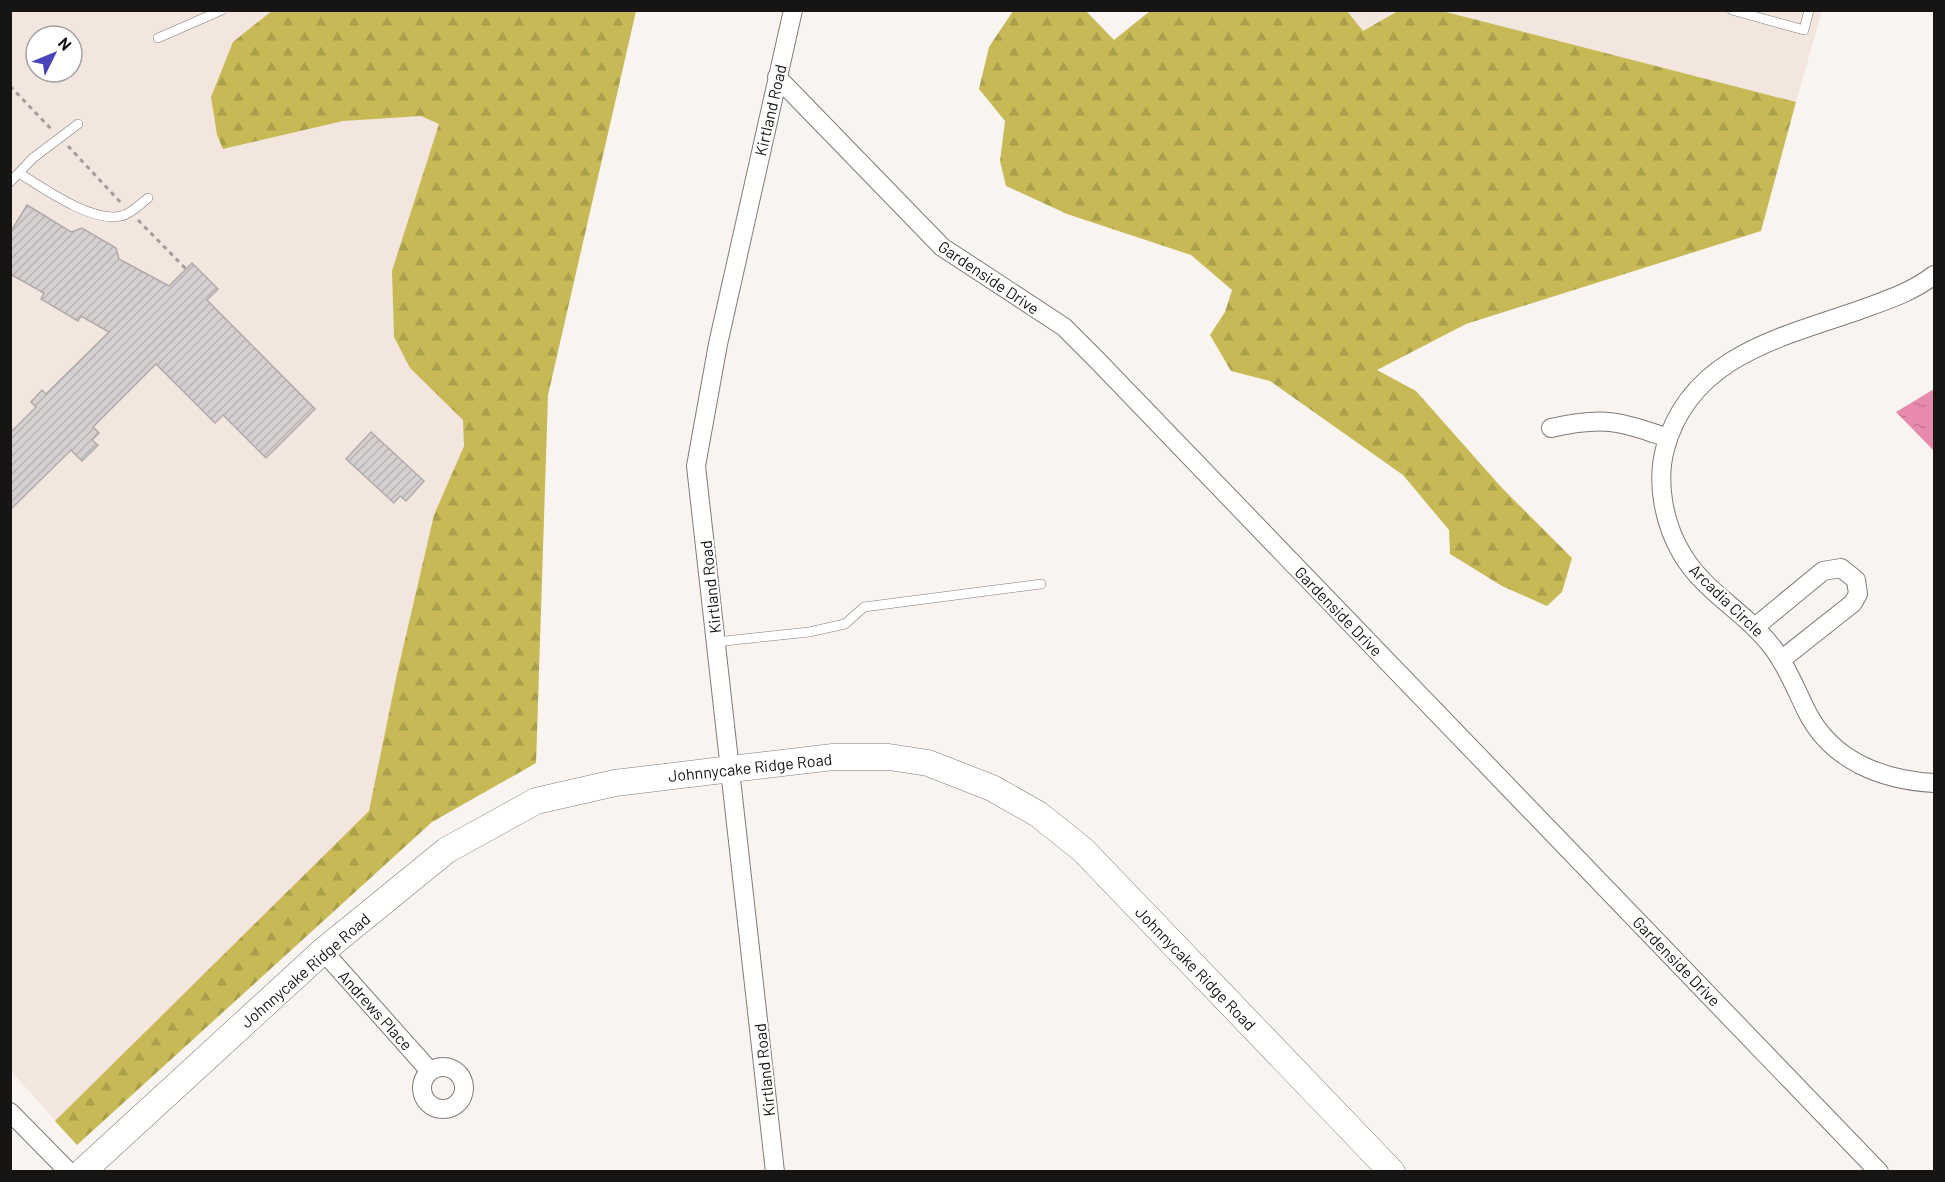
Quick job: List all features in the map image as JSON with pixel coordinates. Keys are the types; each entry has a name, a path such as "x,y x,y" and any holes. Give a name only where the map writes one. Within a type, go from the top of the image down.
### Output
{"main road":[{"name":"Johnnycake Ridge Road","path":"82,1172 323,951 447,850 536,801 615,783 833,757 889,757 928,762 972,779 1038,814 1083,850 1392,1172"}],"street":[{"name":"Kirtland Road","path":"775,1172 696,466 718,344 793,10"},
{"name":"Gardenside Drive","path":"777,78 942,247 1064,327 1879,1172"},
{"name":"Arcadia Circle","path":"1935,275 1891,299 1747,351 1723,365 1701,384 1682,407 1668,438 1662,463 1662,492 1673,537 1692,568 1755,627 1781,660 1817,729 1845,756 1880,774 1906,782 1935,783"},
{"path":"1551,428 1582,421 1607,420 1668,438"},
{"path":"1755,627 1823,571 1841,568 1848,571 1856,580 1858,594 1853,603 1781,660"},
{"name":"Andrews Place","path":"323,951 429,1070"},
{"path":"10,1112 69,1172"}],"lane":[{"path":"158,38 222,10"},
{"path":"1732,10 1804,30 1809,10"},
{"path":"10,182 78,124"},
{"path":"19,173 56,196 102,217 121,216 148,198"},
{"path":"716,642 809,632 845,624 864,607 1041,584"}],"path":[{"path":"10,86 186,269"}],"shaded area":[{"path":"10,11 636,11 548,395 536,763 432,822 77,1145 11,1071"},
{"path":"1347,11 1398,11 1363,31"},
{"path":"1438,11 1822,11 1796,102"}],"green space":[{"path":"273,10 636,11 548,395 536,763 432,822 77,1145 55,1121 369,811 397,674 434,515 464,446 463,420 410,368 394,337 392,271 439,124 421,116 343,121 223,149 217,135 211,97 233,42"},
{"path":"1438,10 1796,102 1761,231 1466,324 1377,370 1416,391 1502,488 1572,558 1562,592 1547,606 1502,586 1450,554 1449,530 1403,475 1270,381 1231,371 1210,335 1225,312 1232,290 1191,255 1067,214 1006,186 1000,161 1005,121 979,89 989,47 1013,11 1086,11 1114,40 1150,11 1347,11 1363,31 1398,11"}],"water":[{"path":"1934,389 1934,451 1896,412"}],"building":[{"path":"27,205 71,232 82,228 116,248 119,259 169,286 192,263 218,289 207,300 315,409 266,458 223,415 215,423 156,364 93,427 99,433 92,440 98,445 82,461 71,450 10,510 10,433 36,407 31,402 42,390 46,394 109,332 81,316 78,321 41,299 44,293 10,274 10,233"},
{"path":"371,432 424,481 406,501 400,496 394,503 346,459"}]}
